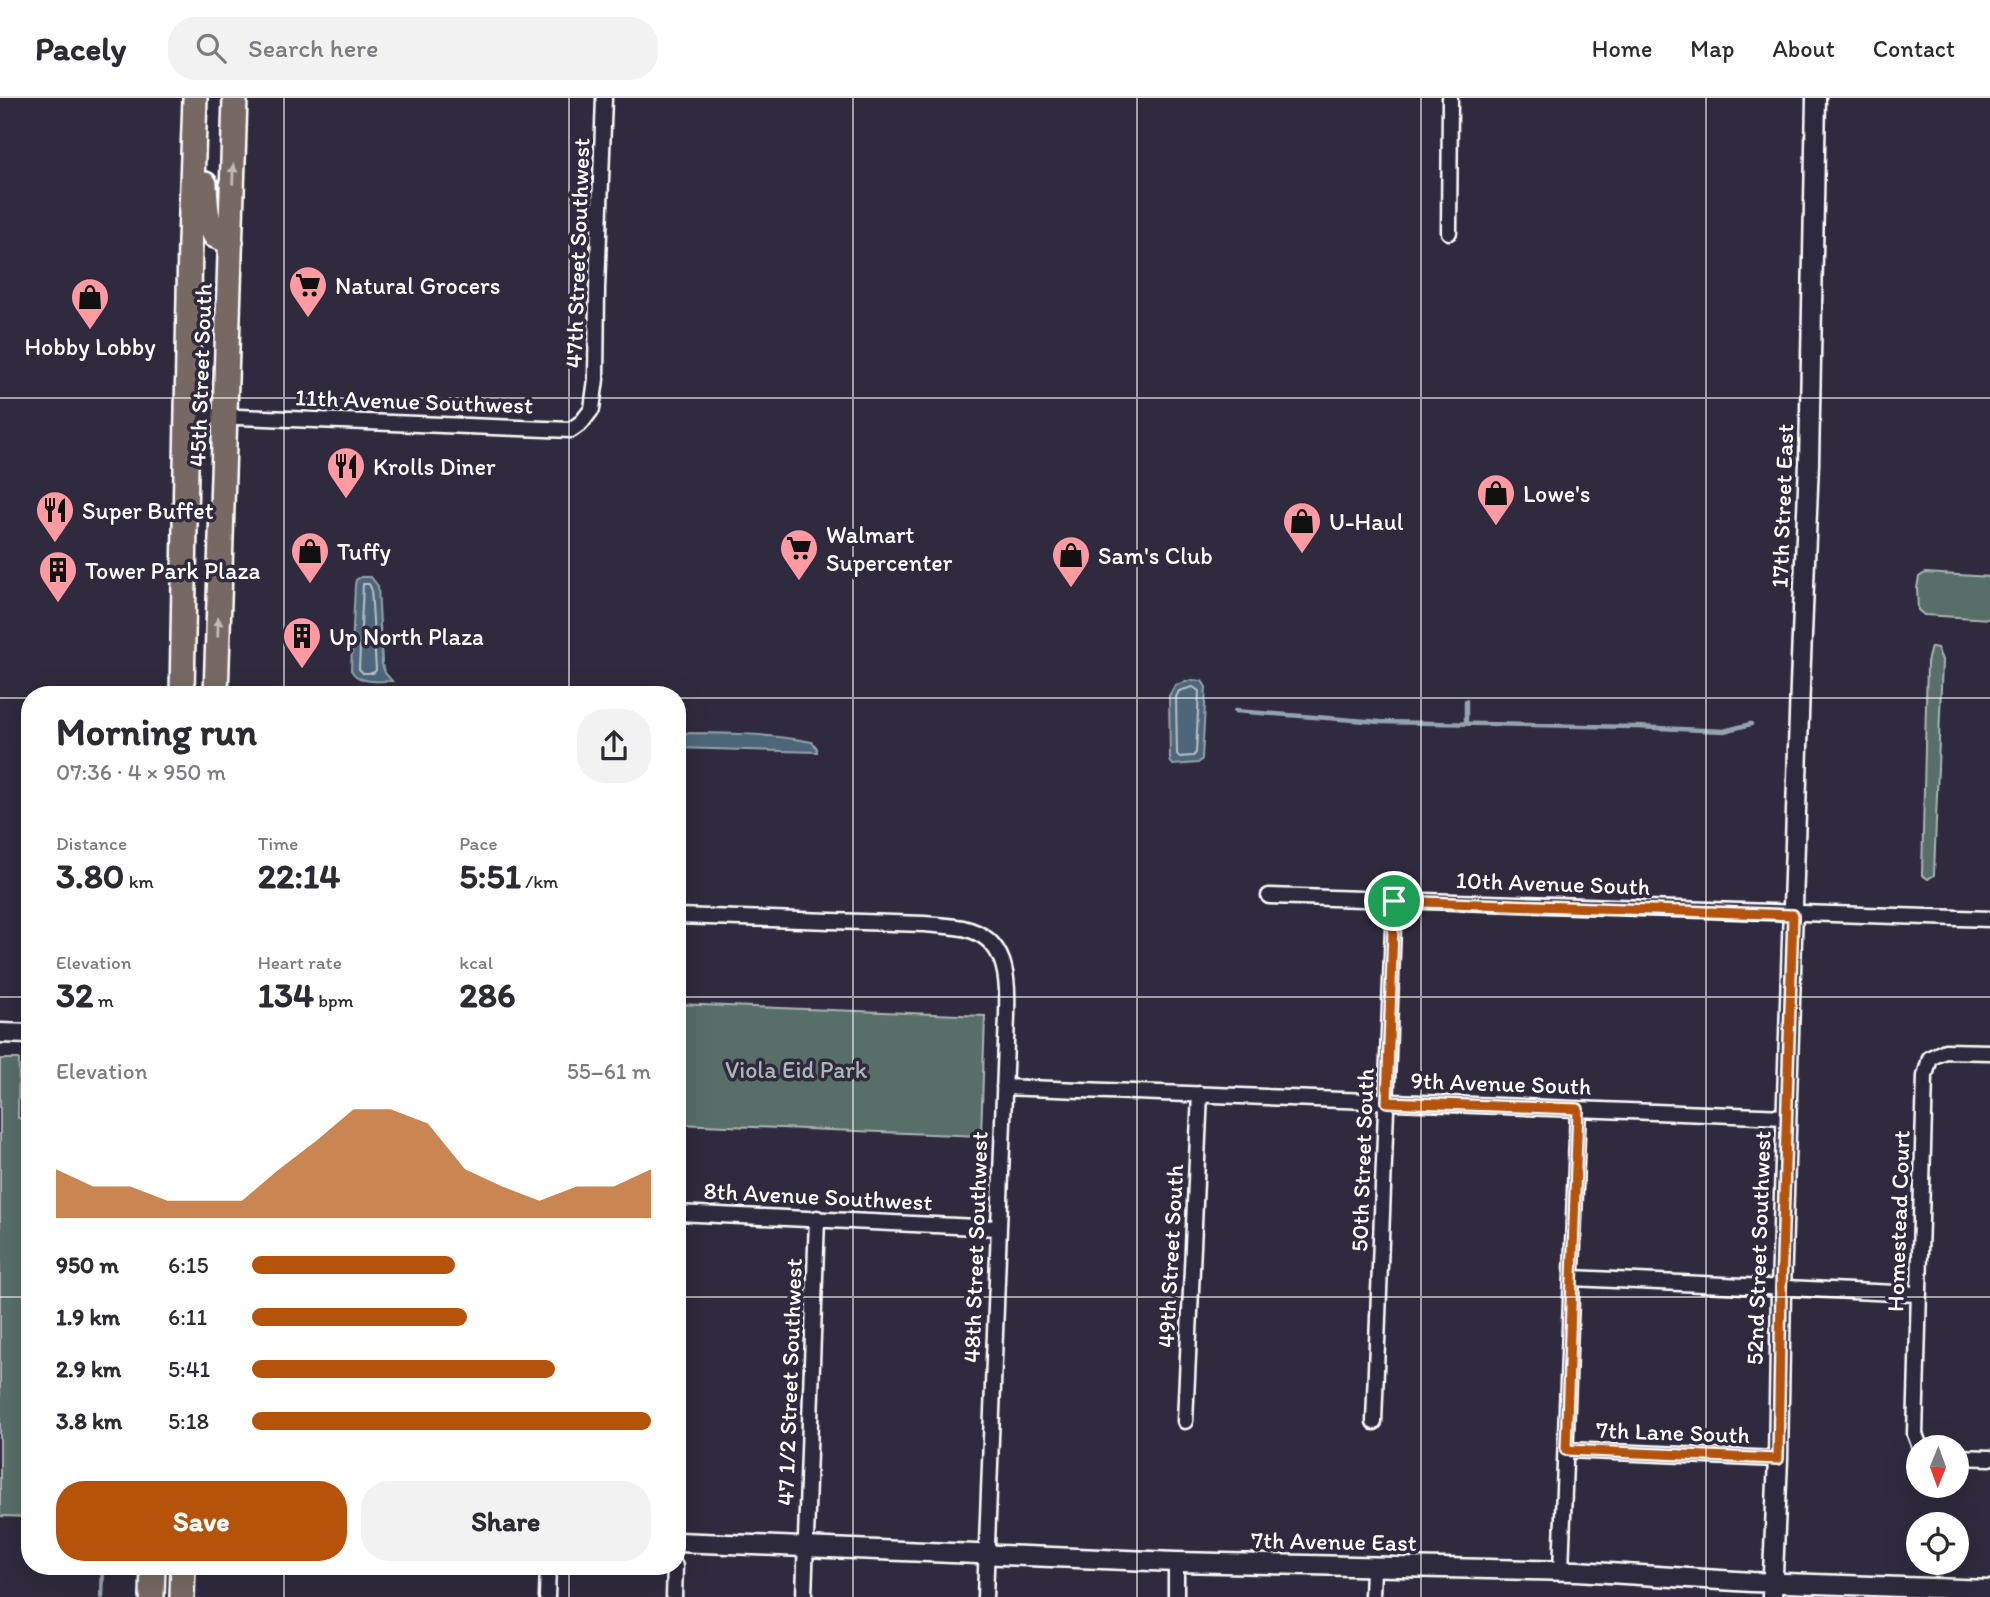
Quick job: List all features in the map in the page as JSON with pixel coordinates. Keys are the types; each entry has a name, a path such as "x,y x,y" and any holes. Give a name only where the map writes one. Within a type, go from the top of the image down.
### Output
{"main road":[{"name":"45th Street South","path":"182,686 190,241 197,98"},
{"path":"197,98 205,155 206,210 215,236 231,242"},
{"name":"45th Street South","path":"216,686 235,98"},
{"path":"190,241 207,243 215,251 220,327 227,344"},
{"path":"183,563 193,598 192,686"},
{"path":"152,1597 153,1575"},
{"path":"182,1597 183,1575"}],"street":[{"name":"47th Street Southwest","path":"592,409 596,379 604,98"},
{"path":"1449,232 1450,98"},
{"name":"17th Street East","path":"1793,915 1809,463 1816,98"},
{"name":"11th Avenue Southwest","path":"187,415 571,430 582,422 592,409"},
{"name":"10th Avenue South","path":"1269,896 1793,915 1990,919"},
{"name":"50th Street South","path":"1374,1422 1394,901"},
{"name":"52nd Street Southwest","path":"1772,1590 1793,915"},
{"name":"48th Street Southwest","path":"686,916 925,924 963,928 980,934 994,946 1007,975 985,1597"},
{"path":"0,1032 21,1033"},
{"name":"Homestead Court","path":"1915,1435 1926,1076 1930,1058 1945,1051 1990,1052"},
{"name":"9th Avenue South","path":"1004,1087 1786,1117"},
{"name":"49th Street South","path":"1185,1421 1200,1094"},
{"path":"1561,1571 1578,1109"},
{"name":"8th Avenue Southwest","path":"686,1213 999,1228"},
{"name":"47 1/2 Street Southwest","path":"804,1597 817,1218"},
{"path":"1572,1278 1781,1290 1918,1294"},
{"name":"7th Lane South","path":"1566,1450 1778,1459"},
{"path":"1969,1457 1990,1458"},
{"name":"7th Avenue East","path":"686,1542 1176,1562 1561,1571 1772,1590 1990,1590"},
{"path":"1176,1562 1176,1597"},
{"path":"1371,1597 1373,1567"},
{"path":"547,1597 548,1575"},
{"path":"674,1597 675,1575"}],"green space":[{"path":"1925,573 1990,577 1990,619 1924,615 1918,610 1917,588 1919,577"},
{"path":"1931,647 1937,648 1942,660 1934,875 1928,879 1922,875 1927,662"},
{"name":"Viola Eid Park","path":"686,1004 985,1016 981,1136 686,1124"},
{"path":"0,1059 19,1059 21,1517 0,1516"}],"water":[{"path":"371,577 378,586 382,664 392,681 364,680 351,670 355,585 356,580"},
{"path":"1192,680 1202,681 1206,687 1202,759 1198,763 1173,765 1170,761 1169,696 1175,685"},
{"path":"686,733 745,734 795,739 812,742 817,752 686,748"}],"waterway":[{"path":"1466,701 1466,724"},
{"path":"1235,711 1380,722 1724,731 1751,724"},
{"path":"102,1597 103,1575"}],"place":[{"name":"Natural Grocers","path":"308,319"},
{"name":"Hobby Lobby","path":"90,331"},
{"name":"Krolls Diner","path":"346,500"},
{"name":"Lowe's","path":"1496,527"},
{"name":"Super Buffet","path":"55,544"},
{"name":"U-Haul","path":"1302,555"},
{"name":"Walmart Supercenter","path":"799,582"},
{"name":"Tuffy","path":"310,585"},
{"name":"Sam's Club","path":"1071,589"},
{"name":"Tower Park Plaza","path":"58,604"},
{"name":"Up North Plaza","path":"302,670"}],"route":[{"path":"1394,901 1793,915 1778,1459 1566,1450 1578,1109 1387,1102 1394,901"}]}
